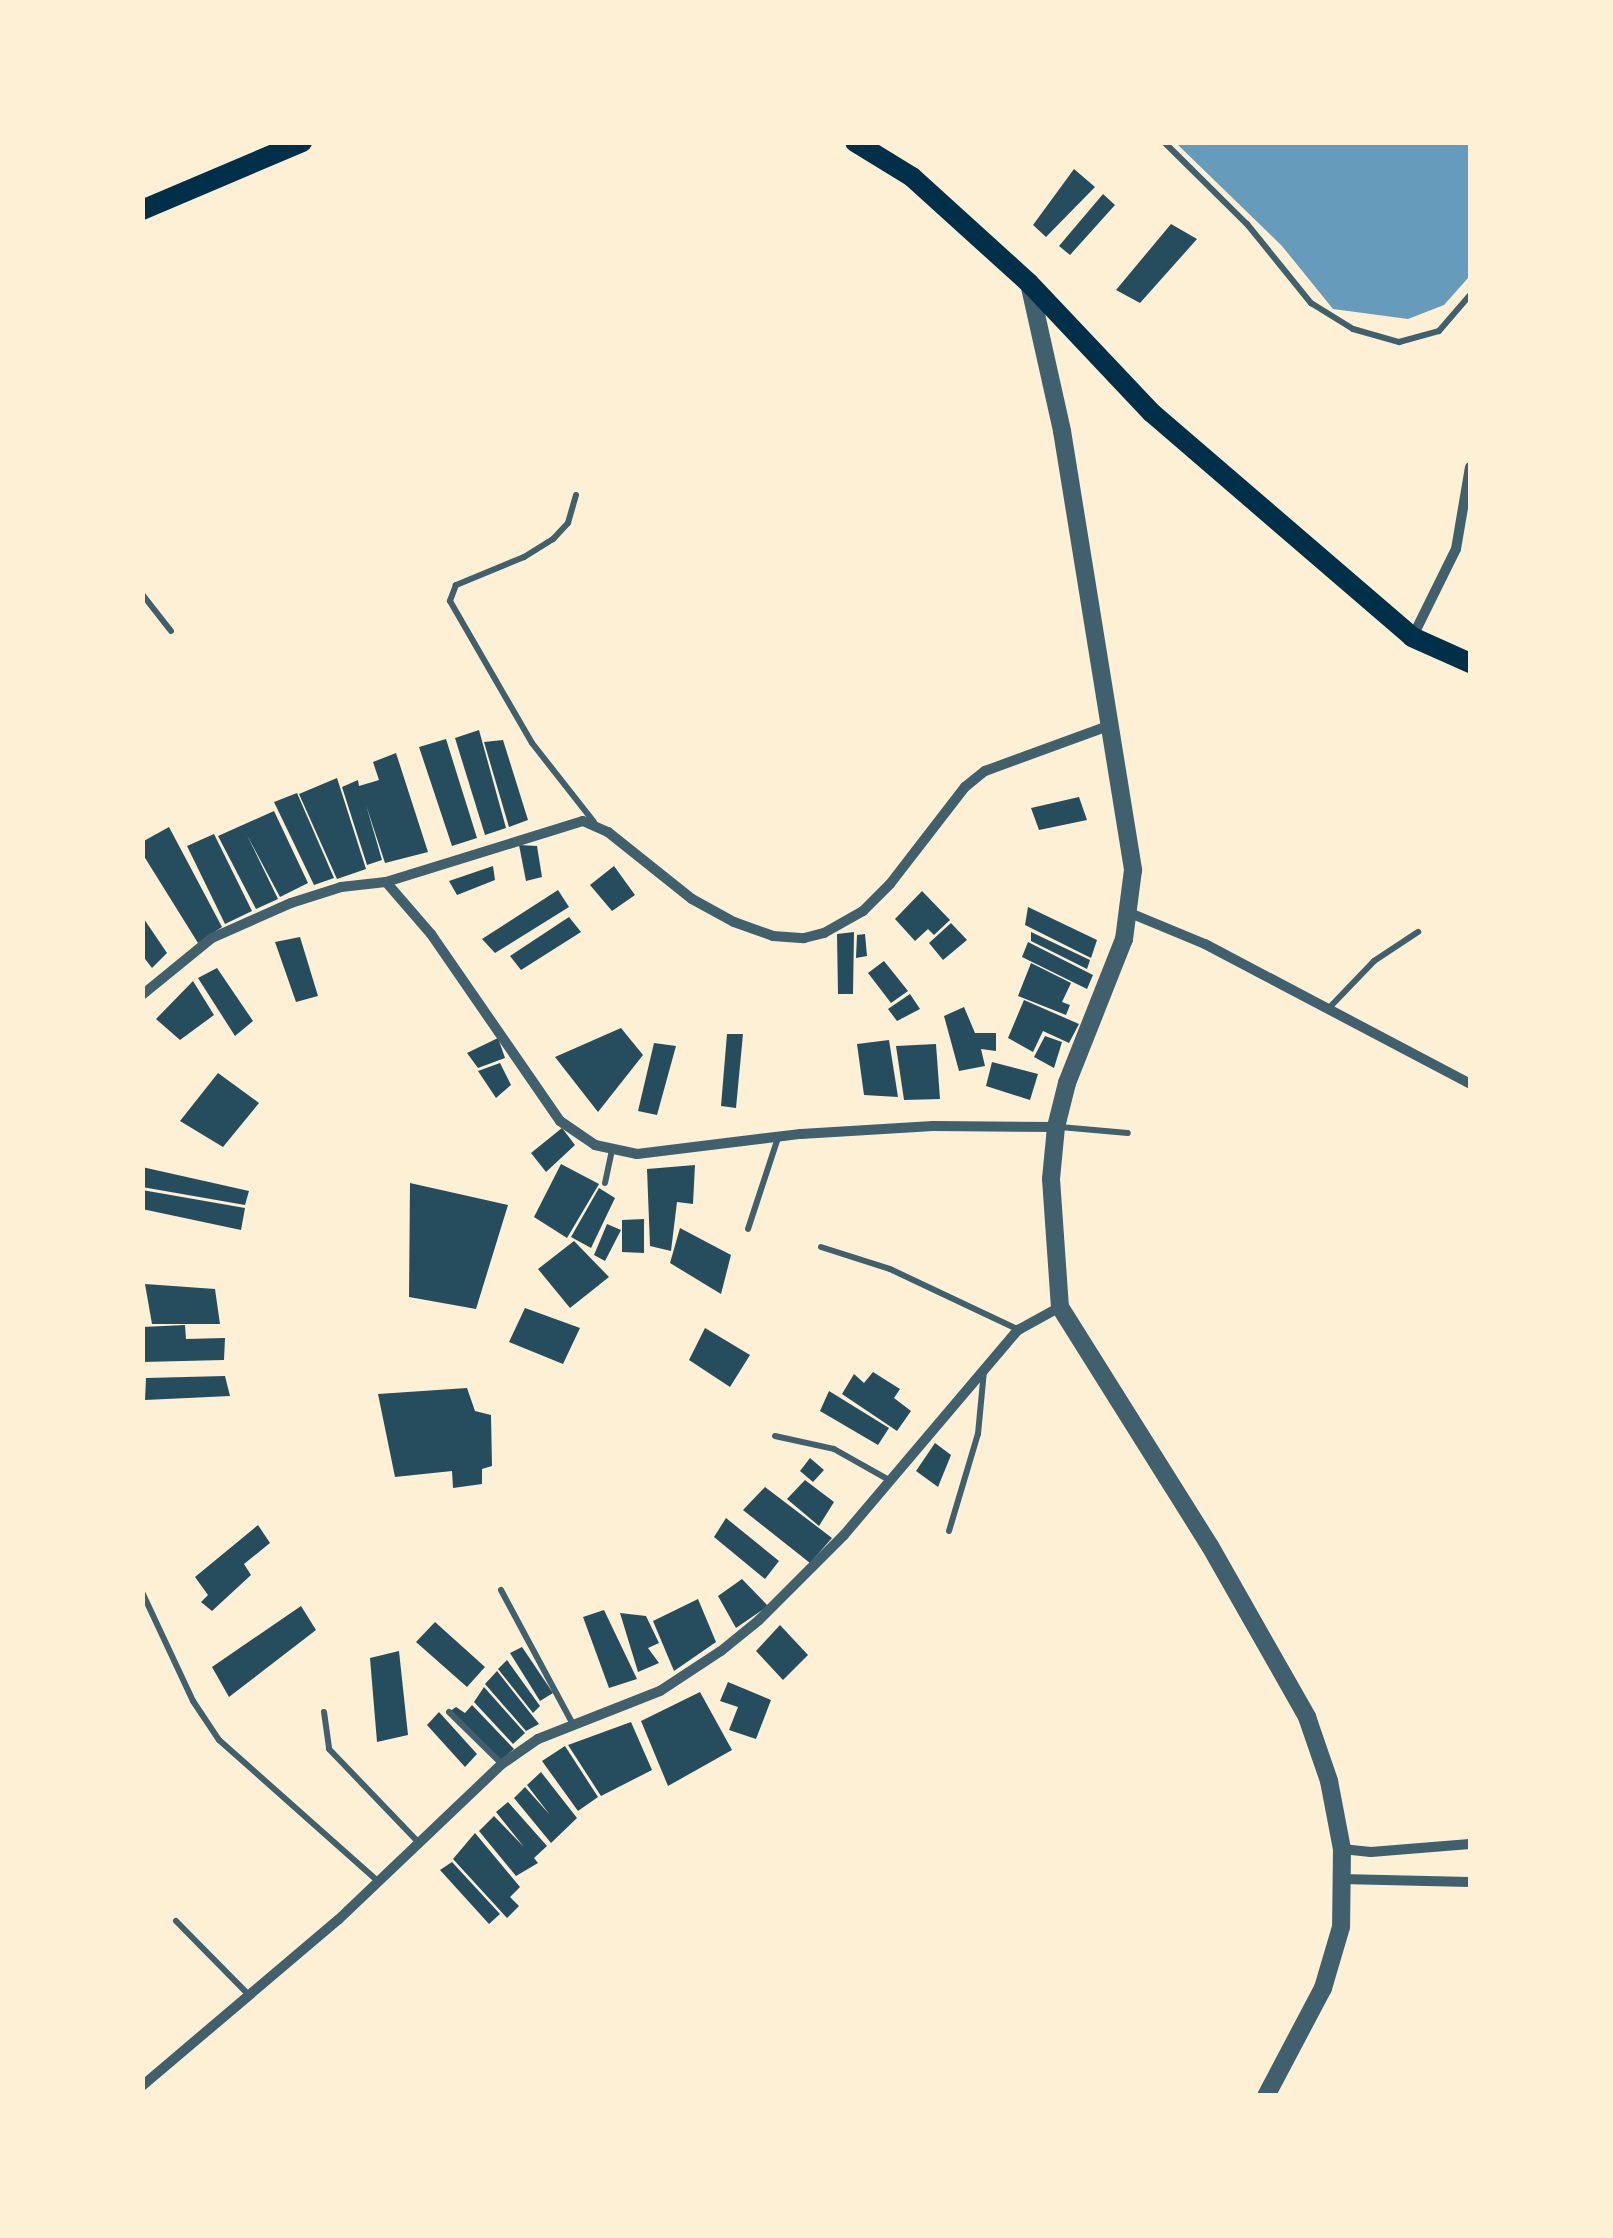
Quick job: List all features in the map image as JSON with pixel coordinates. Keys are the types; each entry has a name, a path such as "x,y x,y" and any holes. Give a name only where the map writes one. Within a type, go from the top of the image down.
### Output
{"main road":[{"path":"142,210 302,142"},
{"path":"855,142 912,177 1029,284 1152,412 1412,637 1470,663"}],"street":[{"path":"1029,284 1062,431 1133,870 1130,913 1056,1126 1050,1179 1060,1306 1210,1546 1307,1718 1329,1781 1342,1849 1340,1927 1323,1988 1266,2096"},
{"path":"1412,637 1456,549 1470,468"},
{"path":"142,996 186,956 232,928 341,887 386,882 474,851 583,821 595,824 706,906 773,936 804,938 842,927 863,911 890,884 965,787 984,771 1112,724"},
{"path":"386,882 431,934 560,1122 612,1151 637,1154 779,1136 932,1126 1056,1126"},
{"path":"1130,913 1205,944 1470,1084"},
{"path":"142,2086 378,1882 502,1764 538,1739 660,1691 721,1651 844,1535 1018,1330 1060,1306"},
{"path":"1342,1849 1372,1852 1470,1844"},
{"path":"1341,1879 1470,1882"}],"lane":[{"path":"1164,142 1247,224 1311,303 1353,329 1400,342 1439,331 1470,295"},
{"path":"576,495 568,522 553,539 524,557 456,585 450,601 532,742 595,824"},
{"path":"142,594 170,631"},
{"path":"1328,1009 1374,961 1418,932"},
{"path":"1056,1126 1128,1132"},
{"path":"748,1229 779,1136"},
{"path":"606,1183 612,1151"},
{"path":"820,1247 890,1269 1018,1330"},
{"path":"949,1530 978,1434 984,1370"},
{"path":"775,1436 834,1449 890,1481"},
{"path":"501,1590 574,1725"},
{"path":"142,1592 193,1701 219,1740 378,1882"},
{"path":"324,1712 330,1749 420,1844"},
{"path":"449,1712 502,1764"},
{"path":"176,1921 250,1994"}],"water":[{"path":"1176,143 1470,143 1468,278 1444,305 1408,319 1333,309 1282,246"}],"building":[{"path":"1074,169 1095,187 1046,237 1033,225"},
{"path":"1103,194 1115,205 1070,255 1059,246"},
{"path":"1171,224 1197,239 1140,303 1116,290"},
{"path":"479,730 506,828 485,835 455,738"},
{"path":"446,739 477,838 452,846 419,747"},
{"path":"503,740 528,820 509,827 484,742"},
{"path":"396,753 428,852 385,863 366,805 382,860 367,865 342,787 358,780 359,786 379,780 373,762"},
{"path":"337,778 366,869 337,879 299,794"},
{"path":"297,793 334,878 314,885 274,802"},
{"path":"1079,797 1087,820 1039,830 1031,808"},
{"path":"274,811 308,883 280,897 247,835 278,899 256,909 218,836"},
{"path":"169,827 222,927 198,943 142,853 142,842"},
{"path":"214,834 252,911 225,924 187,846"},
{"path":"519,845 537,846 542,877 526,881"},
{"path":"493,866 495,880 457,895 449,881"},
{"path":"614,866 635,895 612,911 590,885"},
{"path":"558,890 569,907 495,953 482,939"},
{"path":"922,891 950,920 934,935 928,929 915,941 895,919"},
{"path":"1028,907 1097,940 1091,958 1025,925"},
{"path":"142,916 167,953 152,968 142,955"},
{"path":"569,917 581,932 521,970 510,956"},
{"path":"951,923 967,940 943,960 929,943"},
{"path":"854,932 853,994 838,994 837,934"},
{"path":"1031,932 1090,960 1087,969 1031,941"},
{"path":"865,934 867,956 856,958 857,935"},
{"path":"300,937 318,996 296,1002 275,942"},
{"path":"1028,942 1093,975 1087,989 1022,957"},
{"path":"884,961 908,991 891,1003 868,973"},
{"path":"1031,963 1071,983 1062,1002 1070,1005 1066,1015 1018,996"},
{"path":"217,968 253,1021 235,1036 198,978"},
{"path":"193,981 214,1015 180,1040 156,1019"},
{"path":"910,994 920,1009 897,1021 888,1009"},
{"path":"1024,1000 1079,1024 1069,1043 1043,1031 1033,1052 1008,1038"},
{"path":"964,1007 975,1033 996,1033 996,1051 981,1049 985,1066 959,1071 944,1016"},
{"path":"621,1028 643,1055 598,1112 555,1057"},
{"path":"727,1034 743,1034 736,1108 721,1106"},
{"path":"1045,1036 1062,1042 1054,1068 1034,1057"},
{"path":"498,1038 505,1058 478,1068 467,1053"},
{"path":"889,1040 898,1097 864,1095 857,1044"},
{"path":"654,1043 676,1046 657,1115 638,1111"},
{"path":"936,1044 940,1099 904,1100 896,1046"},
{"path":"992,1062 1038,1074 1030,1100 986,1086"},
{"path":"500,1063 511,1085 496,1098 478,1071"},
{"path":"218,1073 259,1103 223,1147 180,1121"},
{"path":"562,1128 575,1145 546,1172 531,1153"},
{"path":"561,1164 599,1184 567,1238 534,1217"},
{"path":"695,1165 693,1204 677,1202 671,1251 650,1246 647,1169"},
{"path":"142,1167 249,1191 245,1205 142,1187"},
{"path":"410,1183 508,1205 476,1309 409,1297"},
{"path":"599,1188 615,1198 591,1248 571,1237"},
{"path":"142,1190 245,1208 241,1230 142,1209"},
{"path":"644,1219 644,1253 622,1252 622,1220"},
{"path":"607,1224 621,1230 605,1261 594,1255"},
{"path":"680,1228 731,1255 721,1294 670,1263"},
{"path":"574,1241 609,1277 570,1308 538,1269"},
{"path":"145,1284 215,1289 220,1324 152,1324"},
{"path":"525,1308 580,1328 563,1364 509,1342"},
{"path":"185,1325 186,1339 225,1338 224,1360 142,1362 142,1327"},
{"path":"705,1328 750,1355 730,1387 689,1360"},
{"path":"873,1372 900,1389 894,1398 911,1411 897,1431 842,1394 854,1374 864,1383"},
{"path":"225,1376 230,1396 145,1400 146,1378"},
{"path":"467,1388 475,1411 491,1415 492,1466 482,1469 482,1484 453,1488 452,1471 395,1477 378,1394"},
{"path":"829,1391 889,1428 878,1445 820,1411"},
{"path":"935,1443 951,1455 938,1487 916,1471"},
{"path":"810,1458 824,1470 813,1482 800,1471"},
{"path":"805,1480 834,1502 819,1526 787,1499"},
{"path":"765,1487 832,1538 810,1563 743,1510"},
{"path":"726,1518 779,1561 765,1579 714,1537"},
{"path":"258,1525 270,1543 244,1564 251,1575 212,1611 201,1602 208,1595 195,1577"},
{"path":"742,1579 768,1606 736,1628 718,1596"},
{"path":"698,1599 716,1642 674,1671 653,1621"},
{"path":"301,1606 316,1630 229,1697 212,1667"},
{"path":"604,1610 637,1679 609,1688 583,1617"},
{"path":"620,1613 646,1616 659,1643 648,1648 659,1663 638,1672"},
{"path":"435,1622 485,1667 467,1687 416,1642"},
{"path":"780,1625 808,1655 783,1680 756,1651"},
{"path":"522,1647 553,1693 540,1701 510,1653"},
{"path":"399,1651 408,1735 377,1742 370,1658"},
{"path":"507,1660 540,1706 533,1713 498,1669"},
{"path":"497,1671 539,1724 526,1731 485,1684"},
{"path":"728,1682 771,1700 756,1739 729,1730 738,1707 720,1701"},
{"path":"484,1687 525,1733 513,1744 474,1702"},
{"path":"700,1692 732,1750 668,1786 641,1721"},
{"path":"472,1705 514,1749 501,1760 449,1712 456,1707 465,1713"},
{"path":"439,1712 477,1754 465,1767 427,1725"},
{"path":"631,1722 652,1770 601,1796 568,1745"},
{"path":"565,1746 598,1797 578,1811 542,1761"},
{"path":"541,1772 577,1818 551,1843 514,1798 525,1787 550,1815 527,1785"},
{"path":"508,1802 547,1846 534,1858 538,1863 516,1876 479,1831 494,1816 524,1847 496,1812"},
{"path":"475,1833 520,1887 510,1897 519,1906 507,1918 453,1859"},
{"path":"452,1862 500,1914 489,1924 440,1870"}]}
